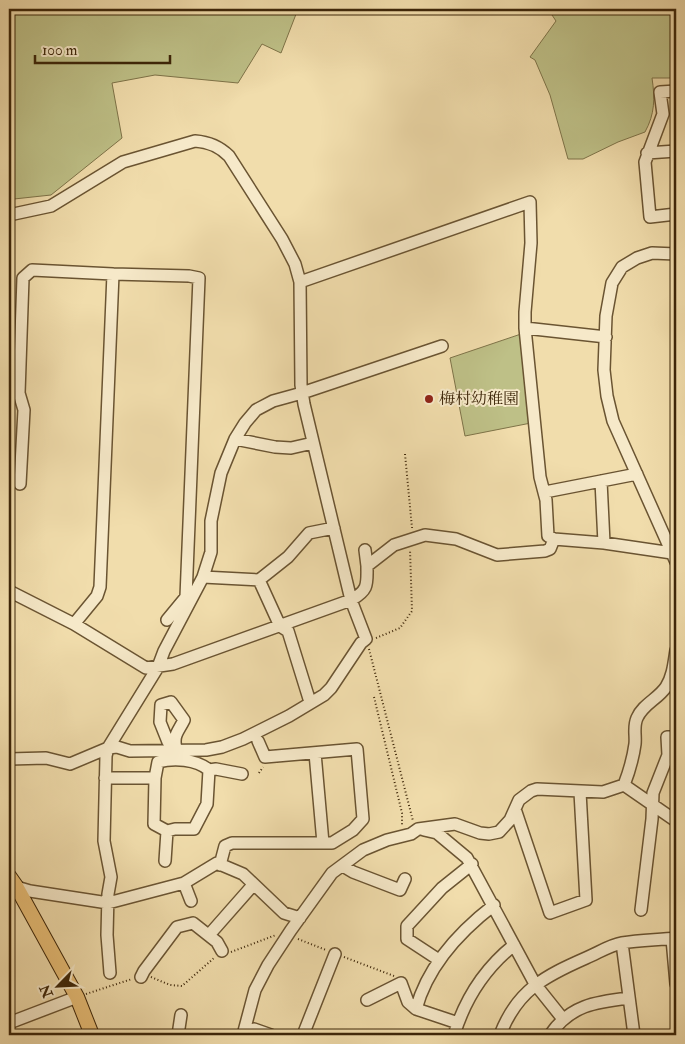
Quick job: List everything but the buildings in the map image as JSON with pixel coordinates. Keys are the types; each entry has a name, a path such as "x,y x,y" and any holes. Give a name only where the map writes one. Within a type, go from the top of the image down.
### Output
{"main road":[{"path":"11,883 77,997 92,1035"}],"street":[{"path":"676,91 660,92 663,114 644,162 650,216 676,214"},
{"path":"9,215 51,206 123,162 195,141 206,142 221,148 229,156 282,239 295,264 300,282 302,393 351,600 367,643 360,643 331,688 324,695 289,716 243,739 222,746 206,750 176,747 130,751 117,747 108,748 70,764 46,758 9,759"},
{"path":"647,152 655,154 676,151"},
{"path":"300,282 530,202 531,243 525,328 540,477 545,492 548,536 554,539 604,543 674,557"},
{"path":"674,557 613,421 607,396 604,370 606,316 612,283 622,267 652,252 676,254"},
{"path":"20,484 24,410 19,393 23,278 32,270 199,278 186,597 167,620"},
{"path":"74,624 97,596 100,587 114,274"},
{"path":"525,328 606,337"},
{"path":"110,973 107,935 111,877 104,842 106,756 108,748 158,667 164,651 203,577 211,552 211,520 218,482 235,439 256,410 273,401 442,346"},
{"path":"235,439 275,448 291,448 313,442"},
{"path":"9,468 21,468"},
{"path":"545,492 637,474"},
{"path":"601,481 604,543"},
{"path":"203,577 259,580 288,557 308,533 334,528"},
{"path":"366,566 394,545 425,535 456,539 497,555 545,551 550,549 554,539"},
{"path":"9,591 74,624 146,668 158,667 173,664 280,626 351,600 362,594 367,586 365,550"},
{"path":"259,580 280,626 288,631 310,702"},
{"path":"624,785 632,763 636,742 634,730 636,718 665,688 672,675 676,650"},
{"path":"641,910 654,805 653,793 672,758 667,737 676,737"},
{"path":"220,865 224,846 232,843 332,843 353,830 364,819 357,749 265,757 258,741"},
{"path":"315,753 323,843"},
{"path":"209,770 207,804 194,829 167,830 154,824 155,778 158,762 179,760 209,770 216,769 242,774"},
{"path":"106,778 155,778"},
{"path":"244,1033 254,990 268,965 332,873 363,850 387,840 411,834 418,829 455,824 489,834 499,832 510,820 519,800 537,789 602,792 624,785"},
{"path":"624,785 676,820"},
{"path":"515,809 550,913 586,900 580,792"},
{"path":"418,829 437,833 472,864 535,984 563,1019"},
{"path":"165,861 167,830"},
{"path":"11,883 30,891 108,903 184,883 217,863 243,874 284,913 300,918"},
{"path":"439,960 407,939 407,926 429,900 472,864"},
{"path":"343,866 353,872 400,890 405,879"},
{"path":"184,883 191,901"},
{"path":"208,935 253,885"},
{"path":"416,1008 439,960 461,933 494,905"},
{"path":"141,977 177,927 193,923 217,942 222,951"},
{"path":"500,1035 513,1010 535,984 554,972 622,943 674,939 676,984"},
{"path":"622,943 634,1035"},
{"path":"454,1035 465,1006 480,979 497,959 514,945"},
{"path":"303,1035 335,954"},
{"path":"368,1000 401,983 408,1002 416,1008 458,1023"},
{"path":"9,1023 77,997"},
{"path":"550,1035 563,1019 577,1009 589,1004 629,998"},
{"path":"178,1035 182,1015"},
{"path":"244,1033 254,1029 271,1035"}],"path":[{"path":"405,454 413,526 410,540 412,611 400,628 367,643 414,824 418,829"},
{"path":"374,697 402,813 403,836"},
{"path":"77,997 129,979 149,976 170,985 182,986 222,951 230,952 291,930"}],"green space":[{"path":"9,9 298,9 281,53 262,44 238,83 155,75 112,83 122,138 51,195 14,199 9,190"},
{"path":"548,9 676,9 676,78 652,78 653,106 651,119 645,132 618,142 583,159 568,159 550,95 535,60 530,57 556,21"},
{"path":"521,334 531,423 465,436 450,358"}],"place":[{"name":"梅村幼稚園","path":"429,399"}]}
